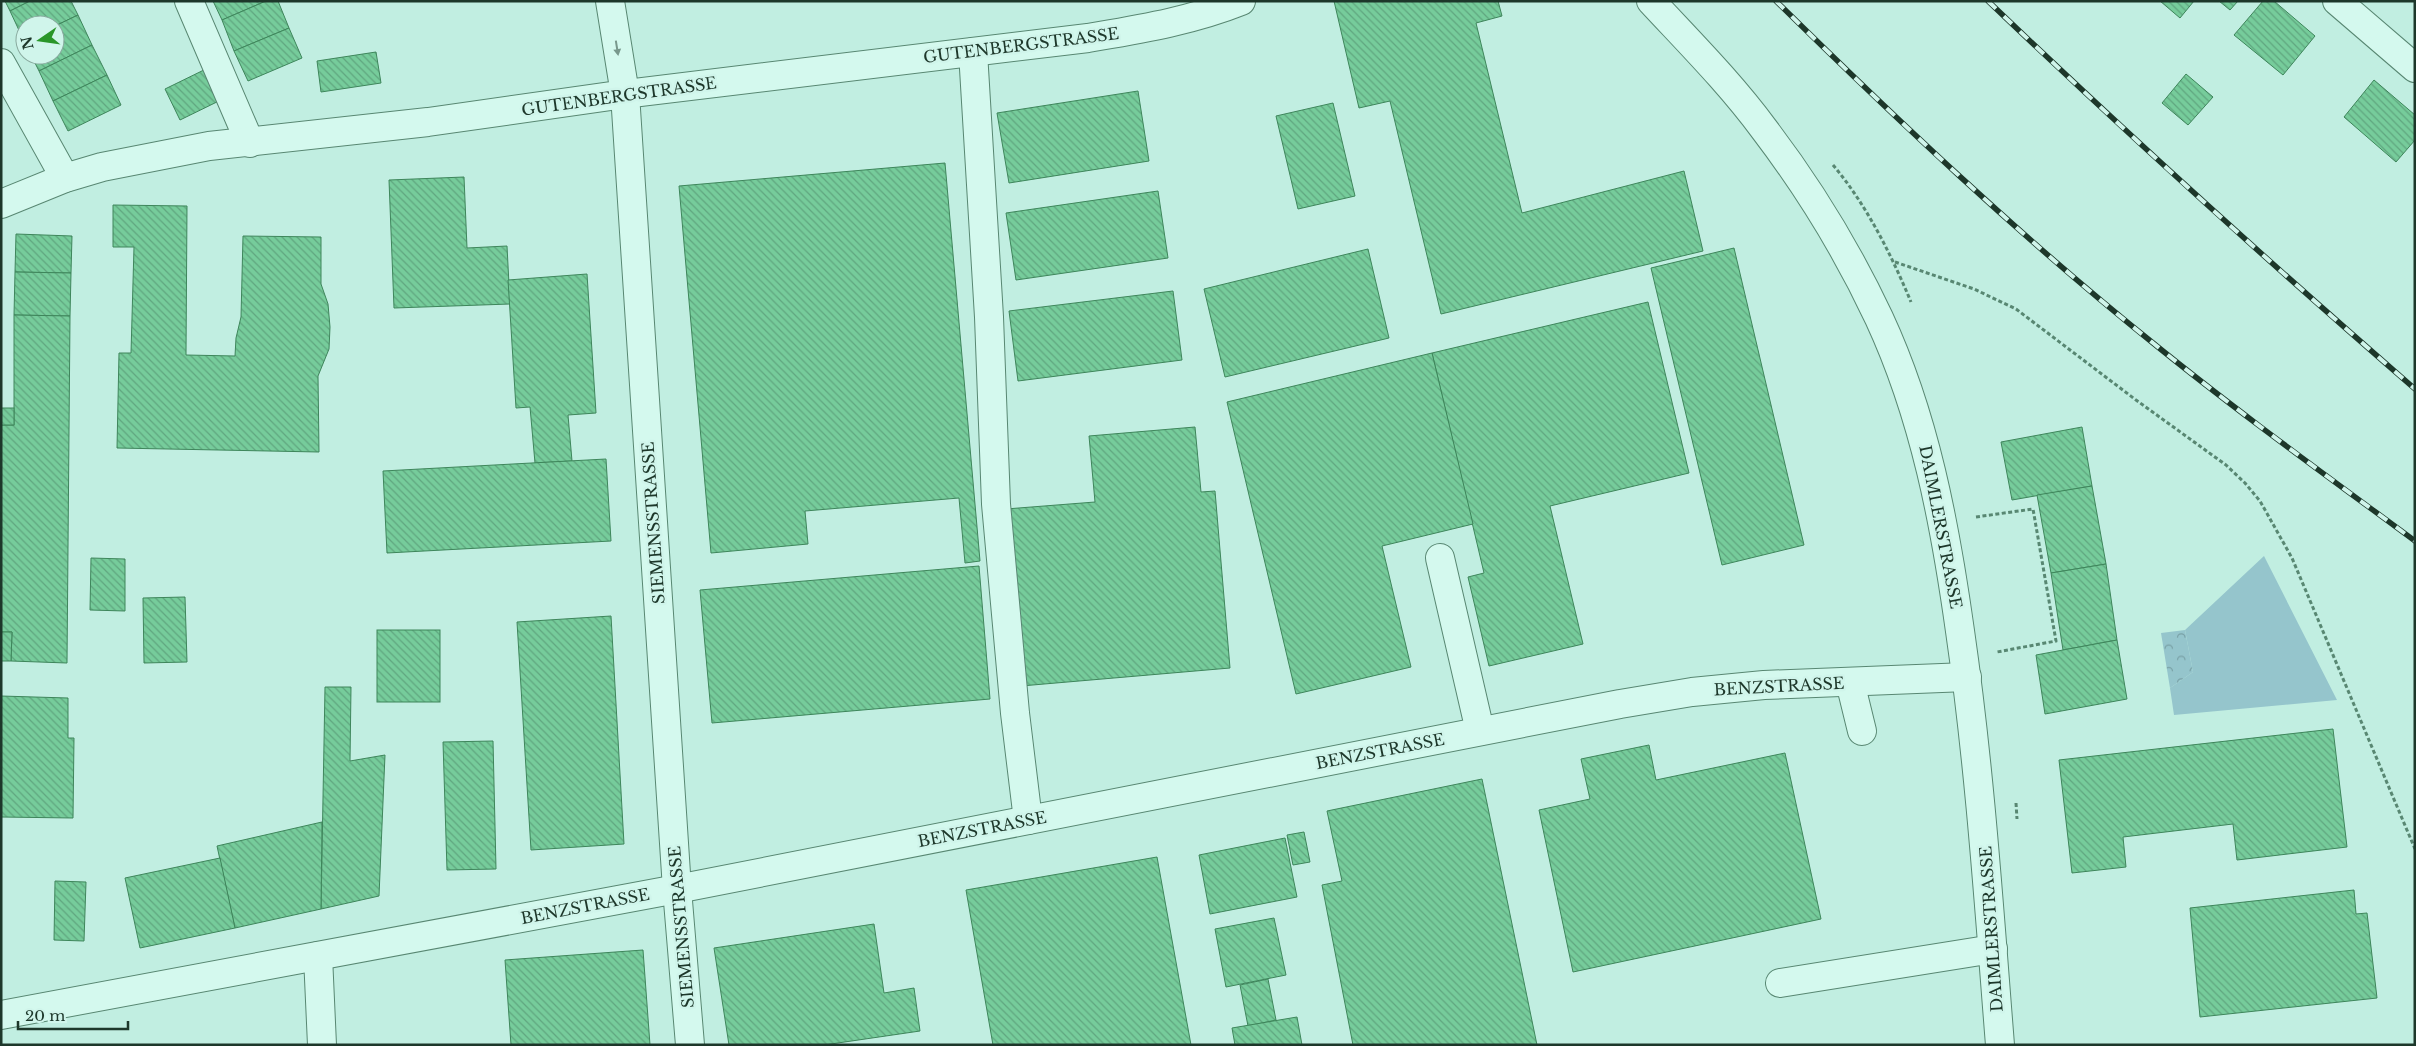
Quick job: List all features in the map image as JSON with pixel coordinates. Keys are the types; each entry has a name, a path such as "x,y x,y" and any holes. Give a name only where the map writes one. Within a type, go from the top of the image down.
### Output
{"street":[{"path":"189,1 250,143"},
{"name":"SIEMENSSTRASSE","path":"610,1 624,94 677,889 690,1045"},
{"name":"GUTENBERGSTRASSE","path":"1,204 65,178 133,160 209,146 428,122 624,94 1088,38 1158,26 1209,13 1241,1"},
{"name":"DAIMLERSTRASSE","path":"1651,1 1721,76 1764,128 1800,178 1854,268 1880,320 1920,426 1935,484 1950,562 1967,677 1993,949 2000,1045"},
{"path":"2337,1 2415,68"},
{"path":"973,52 989,317 996,504 1015,713 1028,820"},
{"path":"1,63 65,178"},
{"path":"1440,558 1480,731"},
{"name":"BENZSTRASSE","path":"1,1015 677,889 1480,731 1692,692 1764,685 1967,677"},
{"path":"1850,682 1862,731"},
{"path":"1780,983 1993,949"},
{"path":"318,956 322,1045"}],"path":[{"path":"1854,268 1894,262 1974,290 2016,309 2226,466 2245,483 2260,501 2292,558 2415,849"},
{"path":"1976,517 2033,509 2056,641 1997,652"}],"green space":[{"path":"2264,556 2337,700 2174,715 2170,688 2193,672 2185,630"},
{"path":"2185,630 2193,672 2170,688 2161,633"}],"building":[{"path":"5,1 30,1 10,11"},
{"path":"30,1 71,1 78,15 65,21 65,15 15,15 15,22 10,11"},
{"path":"213,1 266,1 222,20"},
{"path":"266,1 278,1 289,28 234,51 222,20"},
{"path":"1334,1 1498,1 1502,16 1476,23 1522,213 1684,171 1703,251 1441,314 1390,101 1359,108"},
{"path":"2160,1 2194,1 2180,18"},
{"path":"2219,1 2238,1 2230,10"},
{"path":"2263,1 2274,1 2315,36 2283,75 2234,35"},
{"path":"78,15 92,45 65,58 65,21"},
{"path":"289,28 302,58 248,81 234,51"},
{"path":"92,45 107,75 53,101 39,71 51,65 65,65 65,58"},
{"path":"376,52 381,83 321,92 317,61"},
{"path":"36,65 51,65 39,71"},
{"path":"210,67 225,98 180,120 165,89"},
{"path":"2186,74 2213,97 2188,125 2162,103"},
{"path":"107,75 121,105 68,131 53,101"},
{"path":"2374,80 2415,115 2415,140 2396,162 2344,117"},
{"path":"1138,91 1149,161 1009,183 997,113"},
{"path":"1333,103 1355,196 1298,209 1276,116"},
{"path":"945,163 980,561 965,563 959,498 805,511 808,544 711,553 679,186"},
{"path":"464,177 467,248 507,246 510,304 394,308 389,180"},
{"path":"1158,191 1168,258 1016,280 1006,213"},
{"path":"113,205 187,206 186,355 235,356 236,338 241,317 243,236 321,237 321,284 328,304 330,327 329,349 318,376 319,452 117,448 119,353 131,353 134,247 113,247"},
{"path":"16,234 72,236 71,273 15,272"},
{"path":"1734,248 1804,545 1722,565 1651,268"},
{"path":"1368,249 1389,338 1225,377 1204,289"},
{"path":"15,272 71,273 70,316 14,315"},
{"path":"587,274 596,413 568,415 572,461 535,463 530,407 516,408 508,280"},
{"path":"1173,291 1182,360 1018,381 1009,311"},
{"path":"1648,302 1689,473 1550,506 1583,644 1489,666 1468,577 1484,573 1432,353"},
{"path":"14,315 70,316 67,663 11,661 12,632 1,632 1,425 14,425"},
{"path":"1432,353 1473,524 1382,546 1411,667 1296,694 1227,402"},
{"path":"1,408 14,408 14,425 1,425"},
{"path":"1195,427 1201,492 1215,491 1230,668 1021,686 1006,509 1095,502 1089,436"},
{"path":"2082,427 2092,486 2012,500 2001,442"},
{"path":"606,459 611,541 387,553 383,471"},
{"path":"2092,486 2106,564 2051,573 2037,495"},
{"path":"91,558 125,559 125,611 90,610"},
{"path":"2106,564 2117,640 2063,650 2051,573"},
{"path":"979,566 990,699 712,723 700,590"},
{"path":"185,597 187,662 144,663 143,598"},
{"path":"611,616 624,844 531,850 517,622"},
{"path":"377,630 440,630 440,702 377,702"},
{"path":"1,632 12,632 11,661 1,661"},
{"path":"2117,640 2127,699 2045,714 2036,655"},
{"path":"325,687 351,687 350,761 385,755 379,896 321,909"},
{"path":"1,696 68,698 68,738 74,738 73,818 1,817"},
{"path":"2333,729 2347,847 2237,860 2233,824 2123,837 2126,867 2072,873 2059,760"},
{"path":"493,741 496,869 447,870 443,742"},
{"path":"1649,745 1656,780 1785,753 1821,919 1573,972 1539,810 1590,799 1581,759"},
{"path":"1482,779 1537,1045 1353,1045 1322,885 1342,881 1327,811"},
{"path":"322,822 321,909 235,928 217,846"},
{"path":"1304,832 1310,862 1293,865 1287,835"},
{"path":"1285,838 1297,897 1210,914 1199,855"},
{"path":"1157,857 1191,1045 993,1045 966,890"},
{"path":"220,858 235,928 140,948 125,878"},
{"path":"55,881 86,882 84,941 54,940"},
{"path":"2354,890 2356,914 2367,913 2377,998 2200,1017 2190,908"},
{"path":"1274,918 1286,975 1226,987 1215,929"},
{"path":"874,924 884,993 914,988 920,1031 824,1045 729,1045 714,948"},
{"path":"643,950 650,1045 511,1045 505,960"},
{"path":"1268,979 1276,1020 1248,1026 1240,985"},
{"path":"1297,1017 1302,1045 1235,1045 1232,1028"}],"railway":[{"path":"1776,1 1867,90 2055,262 2217,394 2415,541"},
{"path":"1988,1 2199,198 2415,389"}]}
